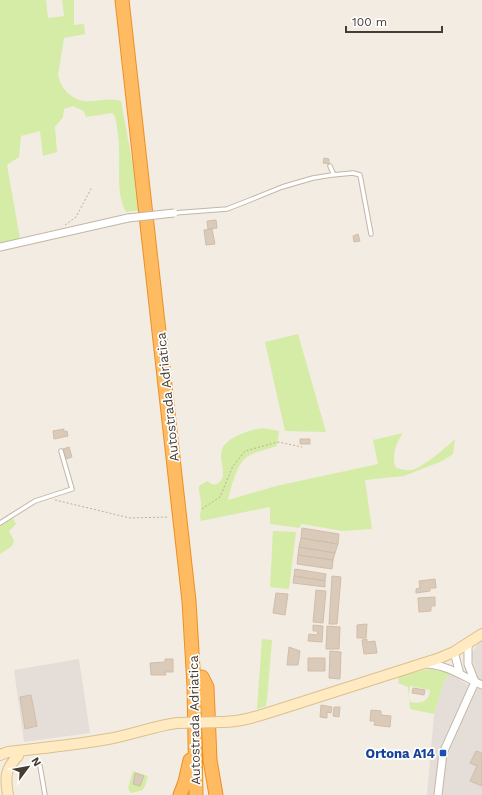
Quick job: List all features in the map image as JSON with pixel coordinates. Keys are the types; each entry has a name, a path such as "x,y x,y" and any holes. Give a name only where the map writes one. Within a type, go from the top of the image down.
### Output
{"highway":[{"name":"Autostrada Adriatica","path":"122,0 145,168 194,563 202,678 204,795"},
{"name":"Autostrada Adriatica","path":"131,0 145,168 189,601 195,727 196,795"},
{"path":"202,678 208,686 210,760 216,795"},
{"path":"180,795 188,771 191,736 195,727"}],"main road":[{"path":"3,753 106,740 166,724 235,722 246,720 423,664 454,652 482,634"},
{"path":"0,764 36,748"},
{"path":"7,795 7,771 12,762 18,756"},
{"path":"0,786 7,795"}],"street":[{"path":"0,247 128,218 174,213"},
{"path":"468,643 468,664"},
{"path":"454,652 468,664 479,684"},
{"path":"454,652 460,674"},
{"path":"423,664 435,664 460,674 479,684"},
{"path":"438,795 443,753 479,684"}],"lane":[{"path":"330,166 333,173 332,175"},
{"path":"174,213 227,209 282,187 313,178 353,173 360,175 371,234"},
{"path":"0,523 34,501 72,489 61,451"},
{"path":"40,766 46,795"}],"path":[{"path":"64,225 76,217 92,187"},
{"path":"202,509 220,497 233,466 245,451 278,442 302,446"},
{"path":"46,498 130,518 170,517"}],"shaded area":[{"path":"482,638 482,795 427,795 434,714 444,681 451,674 468,685 478,680 471,654"},
{"path":"79,659 90,733 24,742 14,670"}],"green space":[{"path":"0,0 46,0 48,18 64,16 62,0 74,0 74,25 84,24 85,34 64,38 58,75 65,90 82,101 107,99 121,101 141,210 126,212 121,198 119,182 119,142 115,116 112,113 86,117 84,111 73,106 64,109 63,117 55,127 57,152 43,156 40,131 21,136 19,157 7,165 20,239 0,245"},
{"path":"298,334 326,432 285,431 265,342"},
{"path":"262,428 279,431 277,446 256,452 245,458 235,475 228,500 276,486 378,464 373,440 403,433 398,441 394,454 396,468 412,470 429,461 455,439 453,454 442,461 404,476 365,480 372,529 343,531 301,524 300,528 270,524 270,507 201,521 199,486 207,481 211,484 217,484 221,480 223,472 221,454 224,445 239,435 251,430"},
{"path":"12,517 16,524 9,531 14,541 12,546 0,554 0,525"},
{"path":"273,531 296,532 289,589 270,587"},
{"path":"262,639 272,640 266,706 257,709"},
{"path":"434,668 451,674 444,681 434,714 410,709 408,687 398,683 399,676","holes":["410,686 430,690 426,700 418,703 410,702"]},
{"path":"133,771 148,776 143,790 131,793 128,788"}],"building":[{"path":"324,158 329,159 329,164 323,163"},
{"path":"216,220 217,228 208,229 207,221"},
{"path":"212,229 215,244 206,245 204,230"},
{"path":"358,234 360,241 354,242 353,236"},
{"path":"64,429 64,432 67,431 68,436 54,439 53,431"},
{"path":"300,439 310,439 310,444 300,444"},
{"path":"69,447 72,457 66,459 63,449"},
{"path":"302,528 339,534 338,544 301,538"},
{"path":"301,538 338,544 335,553 299,547"},
{"path":"299,547 335,553 333,560 298,555"},
{"path":"298,555 333,560 332,569 297,564"},
{"path":"295,569 326,574 325,581 294,576"},
{"path":"294,576 325,581 325,587 293,583"},
{"path":"332,576 341,577 337,624 329,624"},
{"path":"435,579 436,588 430,588 430,591 416,593 416,589 420,588 419,581"},
{"path":"316,590 326,591 323,623 313,622"},
{"path":"276,593 288,594 285,615 273,613"},
{"path":"435,597 435,606 431,606 431,611 419,612 418,598"},
{"path":"367,624 366,638 357,638 357,625"},
{"path":"313,625 323,626 322,642 308,641 309,634 317,635 318,631 313,631"},
{"path":"327,626 340,627 339,649 326,649"},
{"path":"367,639 367,642 375,641 377,653 364,654 362,640"},
{"path":"289,647 300,651 298,665 287,665"},
{"path":"330,651 341,652 340,679 329,678"},
{"path":"308,658 325,658 325,671 308,671"},
{"path":"165,659 173,659 173,672 165,672 166,675 151,675 150,663 165,662"},
{"path":"413,688 425,690 424,695 412,693"},
{"path":"31,695 37,726 25,729 20,697"},
{"path":"321,705 332,707 331,713 327,712 327,718 320,717"},
{"path":"334,707 340,707 339,717 333,716"},
{"path":"371,710 381,711 381,715 391,716 390,727 374,725 375,721 370,721"},
{"path":"476,751 482,753 482,786 470,781 477,766 470,763"},
{"path":"135,773 144,776 140,786 133,784"}],"place":[{"name":"Ortona A14","path":"443,753"}]}
